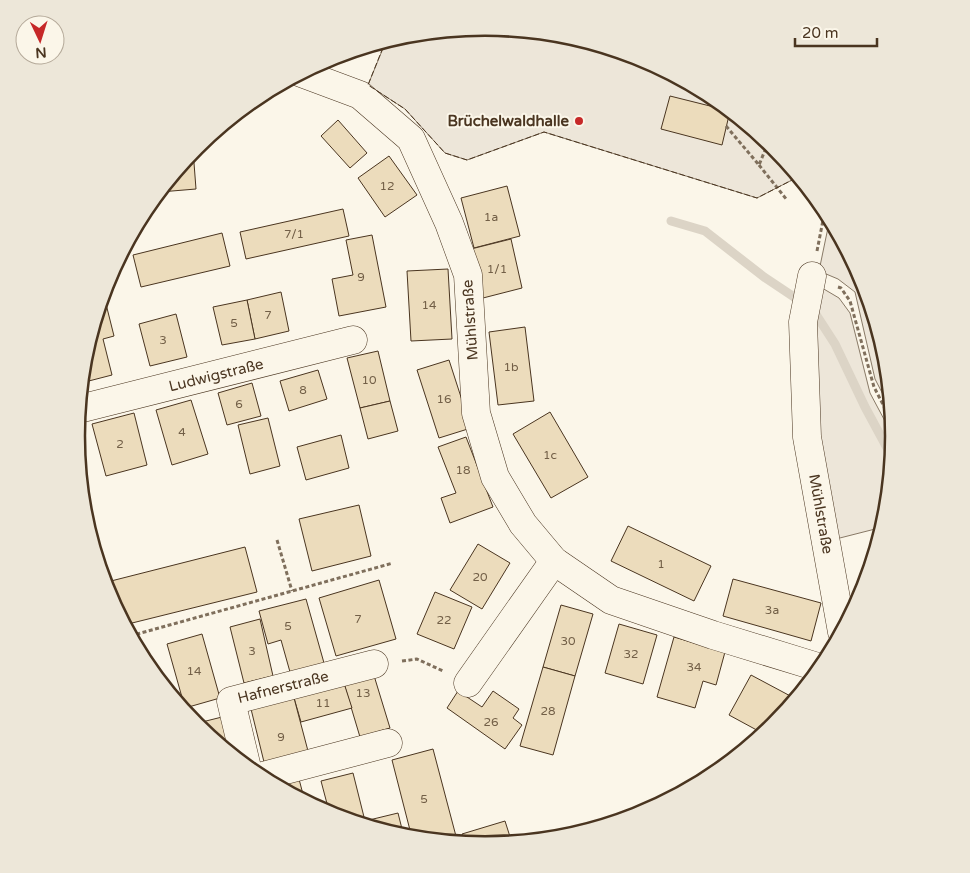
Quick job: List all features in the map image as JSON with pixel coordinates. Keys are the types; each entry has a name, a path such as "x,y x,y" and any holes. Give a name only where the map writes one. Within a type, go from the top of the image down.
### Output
{"street":[{"name":"Mühlstraße","path":"311,77 360,96 411,139 449,223 468,275 476,413 495,477 524,524 554,561 611,600 713,635 813,665"},
{"name":"Mühlstraße","path":"812,276 803,322 807,437 840,621"},
{"name":"Ludwigstraße","path":"86,408 353,340"},
{"path":"468,683 554,561"},
{"name":"Hafnerstraße","path":"244,756 231,700 374,664"},
{"path":"271,774 388,743"}],"path":[{"path":"726,126 787,200"},
{"path":"759,165 765,150"},
{"path":"823,221 812,276 841,288 850,301 874,387 884,406"},
{"path":"277,540 292,592"},
{"path":"137,634 393,563"},
{"path":"374,664 418,659 468,683"}],"shaded area":[{"name":"Brüchelwaldhalle","path":"485,36 511,37 563,44 614,57 685,90 729,119 768,153 792,180 757,198 544,132 467,160 445,153 405,109 368,85 383,50 407,44 459,37"},
{"path":"828,229 844,259 864,308 878,358 883,394 875,379 855,292 838,279 819,271"},
{"path":"817,285 839,298 850,313 870,393 884,420 882,489 875,529 832,540 814,458"}],"building":[{"path":"670,96 710,106 728,118 722,145 661,129"},
{"path":"338,120 367,153 350,168 321,136"},
{"path":"389,156 417,195 385,217 358,178"},
{"path":"194,162 196,189 168,191"},
{"path":"507,186 520,236 474,248 461,198"},
{"path":"343,209 349,236 246,259 240,232"},
{"path":"222,233 230,266 141,287 133,255"},
{"path":"372,235 386,307 339,316 332,279 353,275 346,240"},
{"path":"511,239 522,288 483,298 471,249"},
{"path":"448,269 452,339 411,341 407,271"},
{"path":"281,292 289,331 255,339 247,300"},
{"path":"247,300 255,339 222,345 213,307"},
{"path":"107,306 114,336 103,339 112,375 88,381 98,333"},
{"path":"176,314 187,357 150,366 139,324"},
{"path":"525,327 534,401 498,405 489,332"},
{"path":"378,351 390,401 360,408 347,358"},
{"path":"449,360 471,428 439,438 417,370"},
{"path":"318,370 327,399 289,411 280,381"},
{"path":"252,383 261,416 227,425 218,393"},
{"path":"191,400 208,454 172,465 156,410"},
{"path":"390,401 398,431 368,439 360,408"},
{"path":"550,412 588,477 551,498 513,434"},
{"path":"134,413 147,465 106,476 92,424"},
{"path":"268,418 280,466 250,474 238,425"},
{"path":"341,435 349,468 306,480 297,447"},
{"path":"466,437 493,507 450,523 441,498 456,493 438,447"},
{"path":"359,505 371,556 312,571 299,519"},
{"path":"628,526 711,566 694,601 611,561"},
{"path":"478,544 510,563 482,609 450,590"},
{"path":"245,547 257,592 131,623 112,581"},
{"path":"733,579 821,603 811,641 723,616"},
{"path":"379,580 396,639 336,656 319,598"},
{"path":"435,592 472,607 454,649 417,634"},
{"path":"306,599 324,663 290,672 281,640 268,644 259,611"},
{"path":"561,605 593,614 575,676 543,667"},
{"path":"260,619 273,676 244,683 230,627"},
{"path":"619,624 657,635 643,684 605,673"},
{"path":"202,634 220,698 190,707 182,698 167,644"},
{"path":"674,637 725,652 716,685 703,681 695,708 657,697"},
{"path":"543,667 575,676 553,755 520,746"},
{"path":"372,669 390,728 360,737 342,677"},
{"path":"751,675 790,696 757,730 729,715"},
{"path":"342,677 352,708 301,722 292,691"},
{"path":"458,691 482,707 493,691 519,709 513,718 522,725 505,749 447,708"},
{"path":"294,698 308,751 264,762 251,709"},
{"path":"222,717 228,743 221,737 204,722"},
{"path":"433,749 456,836 410,829 392,760"},
{"path":"353,773 364,818 327,804 321,781"},
{"path":"299,779 302,792 285,783"},
{"path":"398,813 402,828 370,820"},
{"path":"505,821 510,836 463,836 462,834"}],"waterway":[{"path":"671,221 705,231 764,277 794,297"},
{"path":"815,313 835,344 885,444"}],"fence":[{"path":"382,50 368,85 405,109 445,153 467,160 544,132 757,198 792,180"}],"place":[{"name":"Brüchelwaldhalle","path":"579,121"}]}
